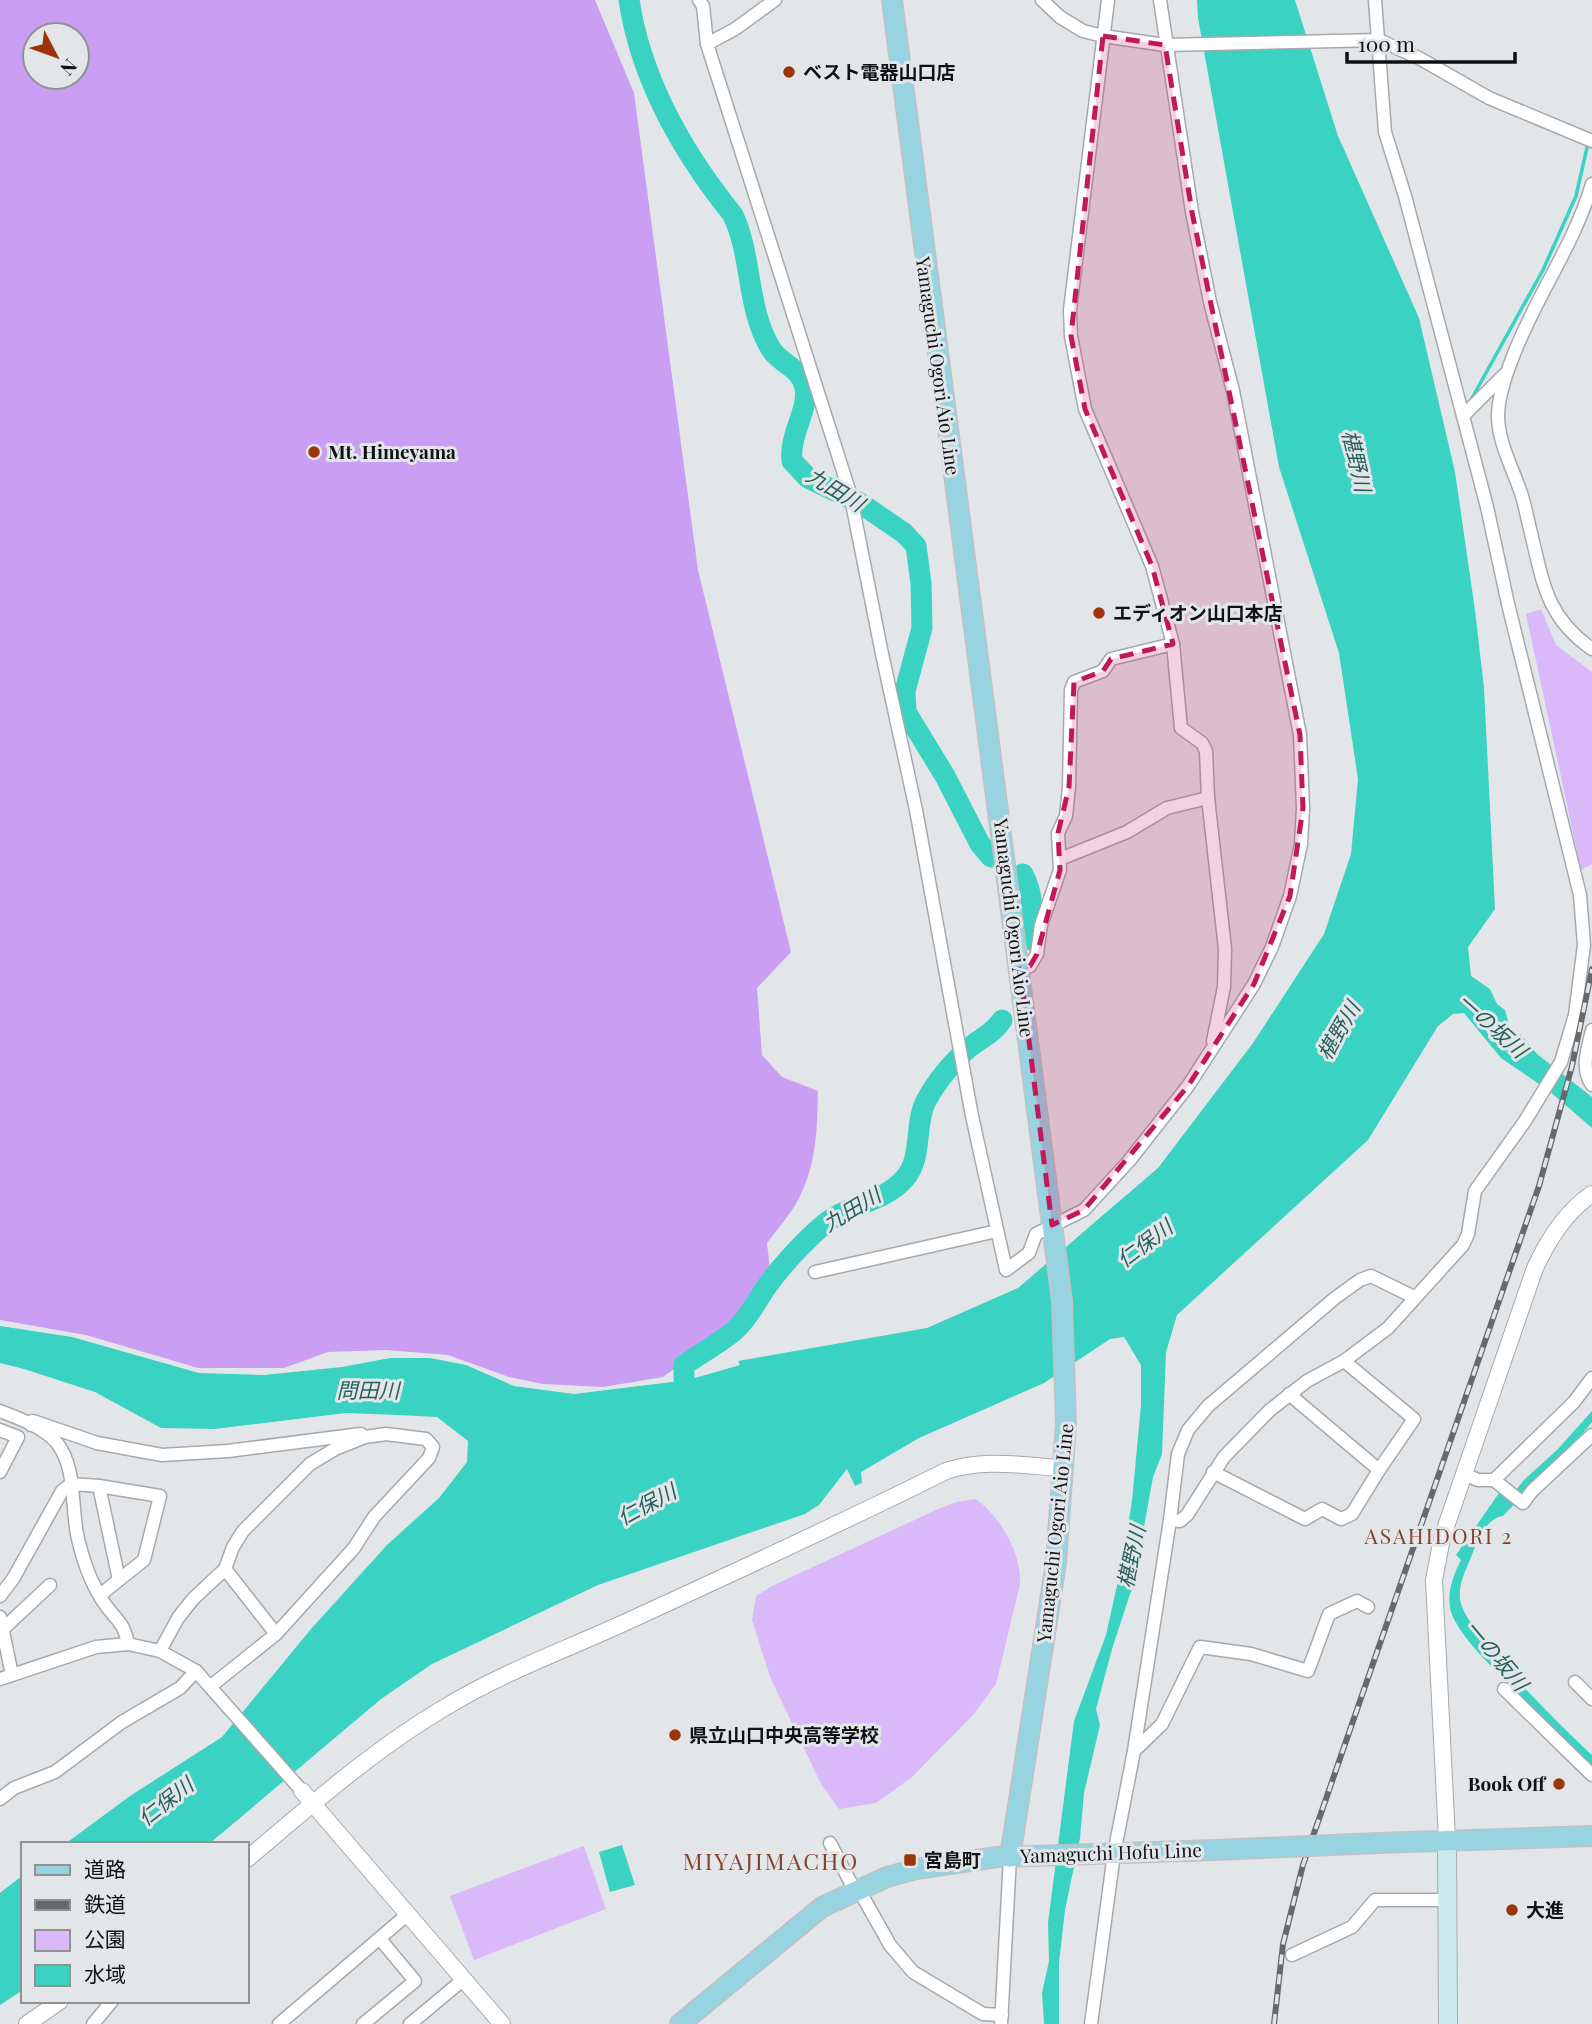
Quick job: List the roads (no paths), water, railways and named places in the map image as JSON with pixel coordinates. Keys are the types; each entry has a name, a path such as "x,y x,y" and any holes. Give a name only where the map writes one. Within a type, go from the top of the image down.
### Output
{"main road":[{"name":"Yamaguchi Ogori Aio Line","path":"892,0 1062,1301 1065,1468 1051,1601 1010,1857"},
{"name":"Yamaguchi Hofu Line","path":"680,2024 822,1907 887,1877 916,1869 1010,1857 1447,1839 1592,1836"},
{"path":"1447,1839 1448,2024"}],"street":[{"path":"699,0 703,6 707,44 850,493 919,823 972,1116 1006,1270 1029,1253 1036,1234 1052,1230 1084,1210 1147,1139 1188,1086 1260,971 1272,947 1290,896 1301,844 1303,808 1300,735 1233,391 1210,302 1192,212 1160,0"},
{"path":"707,44 775,0"},
{"path":"1042,0 1060,16 1083,30 1103,36 1165,45 1375,39 1419,58 1489,98 1592,141"},
{"path":"1108,0 1070,310 1071,336 1085,409 1152,566 1173,644 1181,728 1202,743 1206,751 1208,798 1225,948 1223,986 1212,1048"},
{"path":"1170,1520 1180,1521 1187,1515 1213,1472 1240,1440 1289,1394 1344,1361 1388,1328 1463,1245 1468,1234 1475,1191 1525,1121 1562,1059 1575,1015 1584,945 1580,895 1463,415 1405,196 1385,132 1375,39 1375,0"},
{"path":"1592,184 1574,230 1520,337 1507,372 1498,418 1506,452 1522,495 1550,605 1570,632 1592,649"},
{"path":"1463,415 1507,372"},
{"path":"1020,969 1030,967 1037,954 1041,925 1060,870 1058,833 1066,816 1069,787 1070,690 1074,682 1103,671 1111,659 1173,644"},
{"path":"1060,859 1127,832 1167,808 1208,798"},
{"path":"1592,1030 1584,1063 1592,1085"},
{"path":"1562,1059 1584,1063"},
{"path":"1447,1839 1434,1580 1442,1538 1535,1268 1546,1245 1566,1218 1592,1194"},
{"path":"815,1272 997,1231"},
{"path":"1091,2024 1110,1854 1134,1751 1178,1454 1188,1430 1208,1406 1360,1280 1371,1276 1414,1297"},
{"path":"1213,1472 1305,1519 1322,1509 1341,1519 1352,1514 1414,1419 1344,1361"},
{"path":"1494,1480 1574,1402 1592,1378"},
{"path":"1289,1394 1379,1470"},
{"path":"0,1411 31,1425 55,1441 67,1465 78,1541 88,1572 100,1595 125,1628 128,1644"},
{"path":"31,1425 33,1421 97,1443 162,1455 228,1451 360,1433 365,1437"},
{"path":"0,1430 18,1437 0,1472"},
{"path":"160,1651 178,1618 193,1599 225,1569 233,1547 243,1531 310,1464 335,1449 365,1437 386,1434 426,1438 433,1447 429,1458 374,1517 354,1548 276,1634 214,1689"},
{"path":"1464,1474 1478,1480 1494,1480 1523,1503 1532,1491 1592,1436"},
{"path":"248,1858 305,1794 466,1696 962,1465 1065,1468"},
{"path":"0,1596 13,1579 62,1492 71,1484 160,1496 144,1560 100,1595"},
{"path":"99,1486 119,1580"},
{"path":"225,1569 276,1634"},
{"path":"0,1574 13,1579"},
{"path":"50,1585 1,1623 6,1677 96,1647 128,1644 160,1651 196,1671 502,2024"},
{"path":"1134,1751 1162,1724 1200,1647 1251,1654 1308,1671 1329,1614 1357,1601 1368,1607"},
{"path":"0,1799 14,1788 55,1772 122,1723 180,1688 196,1671"},
{"path":"1575,1682 1592,1699"},
{"path":"1504,1689 1592,1775"},
{"path":"830,1843 890,1945 913,1972 983,2014 1001,2020 1010,1857"},
{"path":"1292,1955 1352,1927 1375,1900 1448,1900"},
{"path":"279,2024 408,1914"},
{"path":"363,2024 415,1981 380,1939"},
{"path":"410,2024 464,1979"},
{"path":"27,2024 58,2003"},
{"path":"93,2024 110,2003"}],"water":[{"path":"1197,0 1295,0 1338,136 1419,318 1455,472 1484,688 1495,909 1468,947 1471,976 1490,989 1497,1004 1505,1010 1511,1033 1515,1036 1520,1034 1537,1054 1592,1097 1592,1128 1548,1090 1501,1058 1464,1013 1453,1014 1438,1026 1368,1140 1177,1315 1166,1352 1162,1454 1153,1477 1134,1582 1096,1709 1100,1725 1084,1793 1080,1838 1065,1910 1059,1963 1059,2024 1044,2024 1042,1993 1049,1961 1048,1923 1074,1721 1106,1635 1132,1501 1141,1405 1141,1365 1124,1337 1110,1339 1044,1383 919,1438 861,1472 862,1483 855,1486 847,1469 819,1505 805,1514 598,1585 432,1664 381,1699 211,1842 68,1842 130,1796 222,1737 311,1629 387,1545 439,1498 467,1462 468,1441 437,1417 398,1415 346,1413 214,1429 161,1428 95,1392 0,1363 0,1326 72,1337 199,1373 264,1375 342,1367 390,1358 430,1358 466,1365 514,1386 574,1394 688,1380 740,1365 738,1361 927,1328 1018,1288 1158,1168 1253,1043 1324,934 1351,854 1358,779 1339,653 1279,467 1198,18"},
{"name":"一の坂川","path":"1592,1411 1592,1422 1583,1433 1503,1516 1492,1521 1484,1530 1464,1575 1460,1599 1465,1614 1496,1656 1592,1755 1592,1769 1547,1726 1475,1648 1455,1621 1449,1599 1461,1560 1456,1555 1499,1493 1511,1496"},
{"path":"622,1845 635,1885 610,1892 599,1852"},
{"path":"21,1877 21,1991 0,2005 0,1893"}],"waterway":[{"name":"九田川","path":"629,0 643,58 667,114 697,166 733,215 744,248 753,300 763,333 775,354 803,381 804,405 793,441 792,461 808,478 860,503 904,533 916,546 921,583 922,628 905,691 906,712 945,776 980,844 991,857"},
{"path":"1471,400 1543,270 1576,196 1588,143"},
{"name":"九田川","path":"1023,874 1031,898 1031,940"},
{"name":"九田川","path":"684,1407 684,1365 733,1332 786,1263 827,1222 878,1198 905,1178 914,1161 922,1110 930,1094 957,1059 1002,1020"}],"railway":[{"path":"1274,2024 1283,1944 1303,1865 1539,1186 1572,1066 1592,969"}],"place":[{"name":"ベスト電器山口店","path":"789,72"},
{"name":"Mt. Himeyama","path":"314,452"},
{"name":"エディオン山口本店","path":"1099,613"},
{"name":"県立山口中央高等学校","path":"675,1735"},
{"name":"Book Off","path":"1559,1784"},
{"name":"宮島町","path":"910,1860"},
{"name":"大進","path":"1512,1910"}],"district":[{"name":"ASAHIDORI 2","path":"1439,1537"},
{"name":"MIYAJIMACHO","path":"771,1862"}],"water label":[{"name":"椹野川","path":"1356,461"},
{"name":"椹野川","path":"1339,1031"},
{"name":"仁保川","path":"1145,1244"},
{"name":"問田川","path":"368,1391"},
{"name":"仁保川","path":"647,1505"},
{"name":"椹野川","path":"1132,1557"},
{"name":"仁保川","path":"166,1802"}]}
